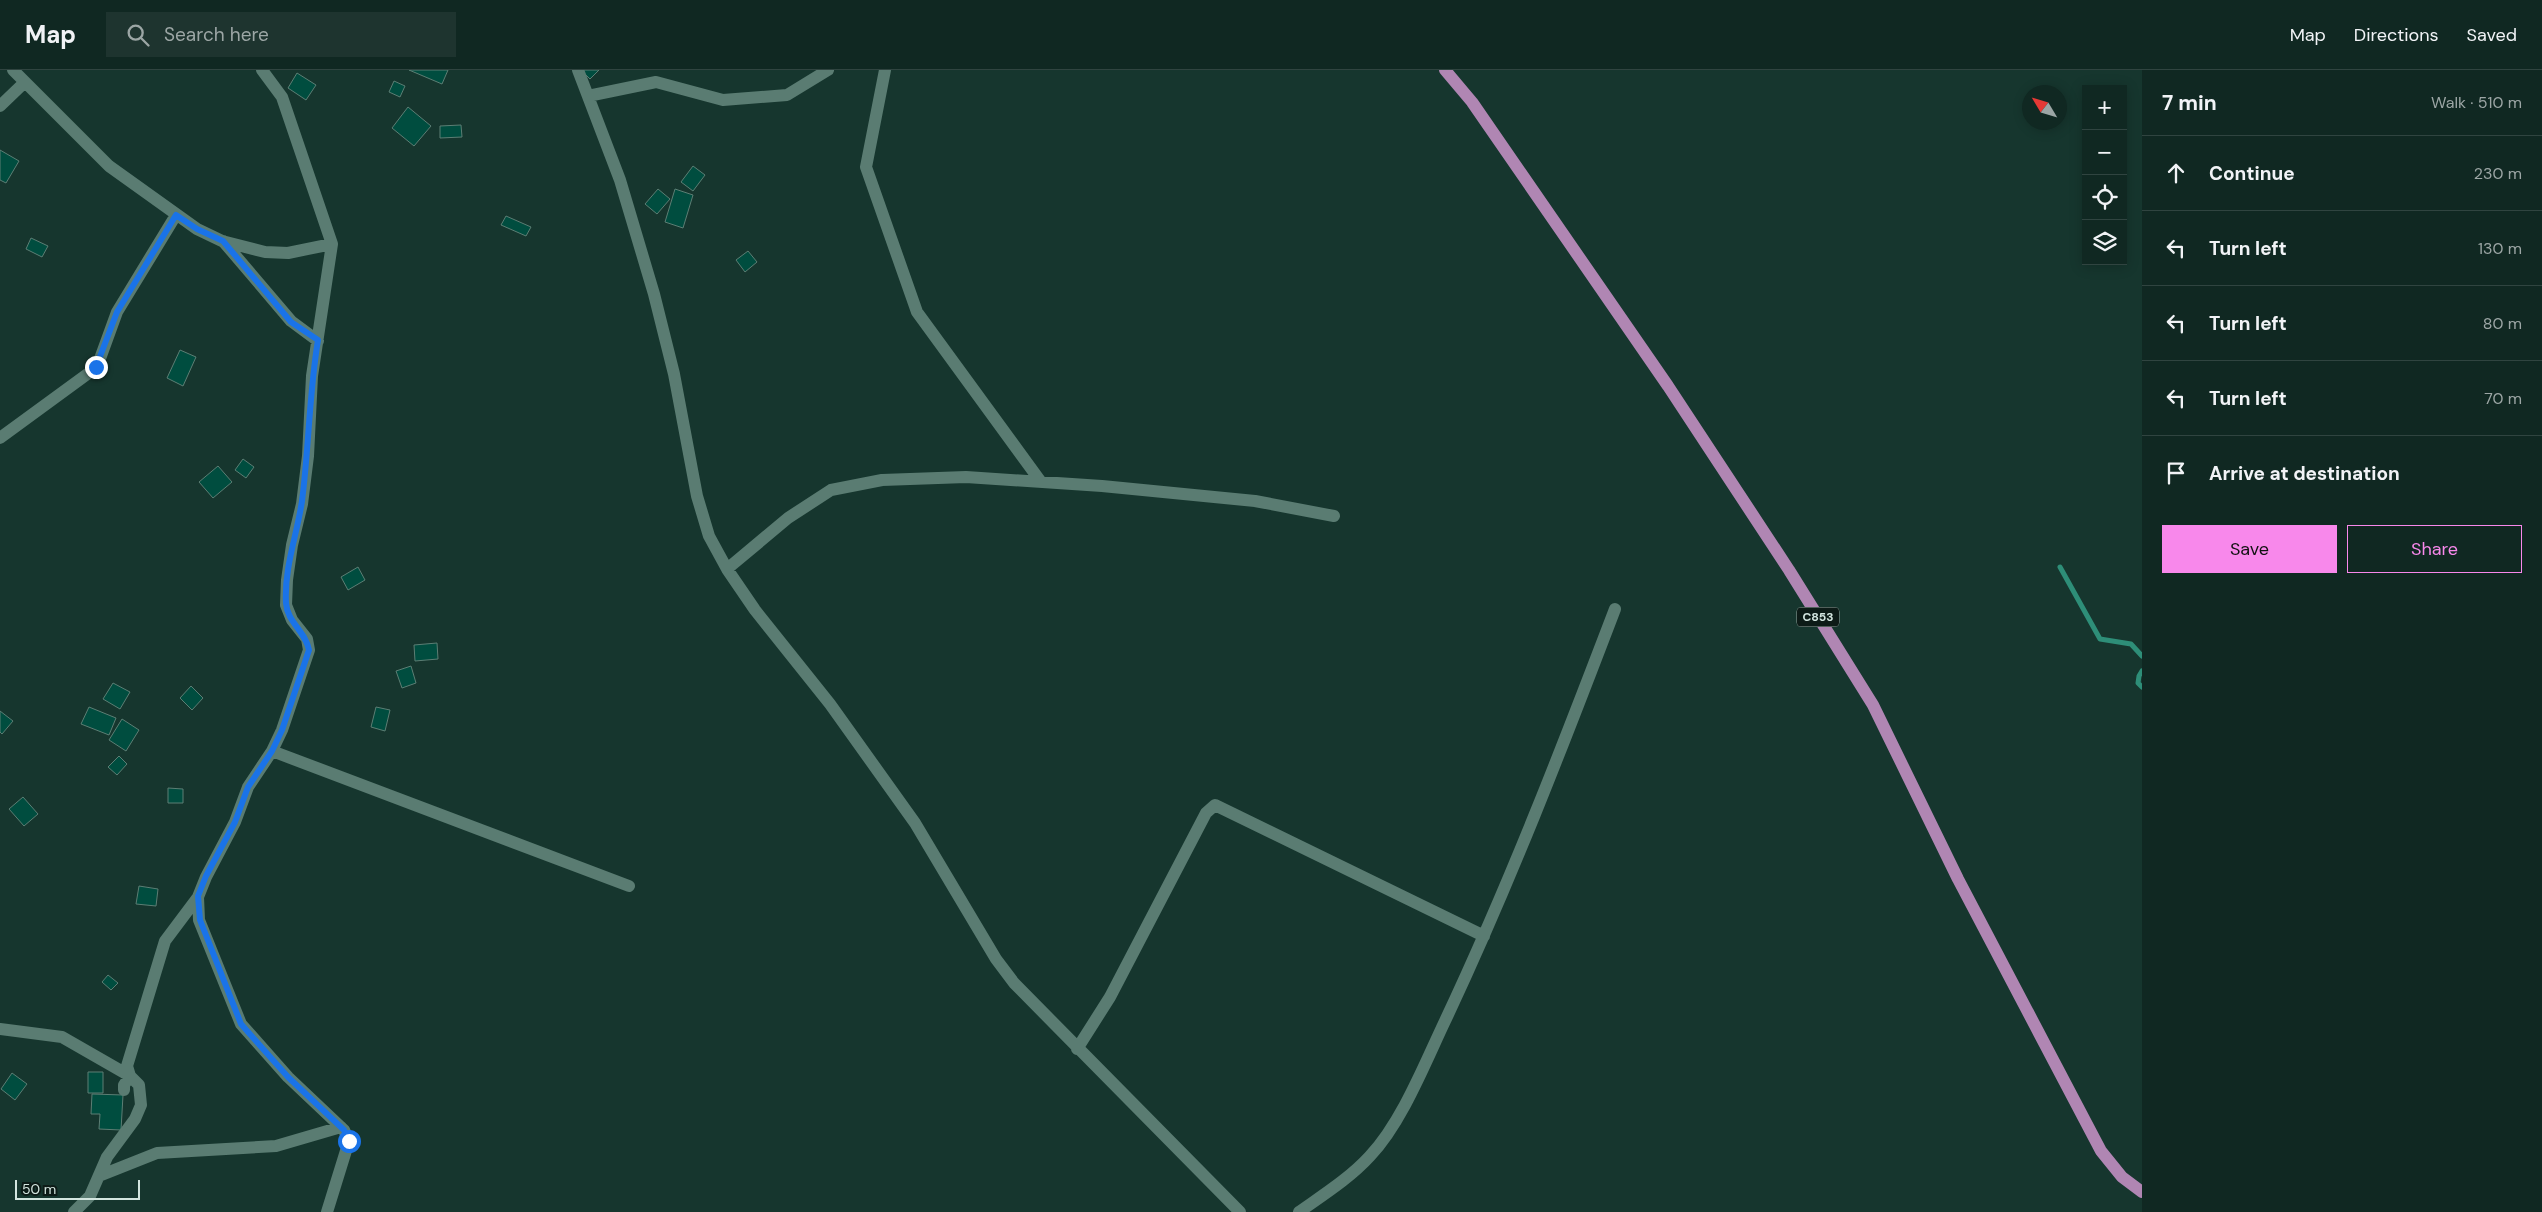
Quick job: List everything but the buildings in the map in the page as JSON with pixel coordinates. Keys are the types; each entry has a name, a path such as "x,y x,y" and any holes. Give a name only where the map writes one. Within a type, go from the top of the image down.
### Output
{"main road":[{"name":"C853","path":"1445,70 1472,102 1668,386 1794,579 1872,705 1958,879 2101,1151 2122,1177 2142,1192"}],"street":[{"path":"13,70 110,166 197,229 223,241 265,252 280,253 315,249 332,244"},
{"path":"130,1076 127,1066 165,941 198,896 206,876 235,822 248,787 272,751 294,698 309,650 307,639 292,620 286,605 292,545 302,504 308,456 312,376 332,244 282,97 262,70"},
{"path":"578,70 620,180 654,294 674,374 697,496 709,536 726,569 760,617 830,704 914,823 1009,977 1240,1212"},
{"path":"588,96 656,82 723,100 786,95 828,70"},
{"path":"885,70 866,167 917,312 1041,482"},
{"path":"0,106 25,82"},
{"path":"0,438 96,367 117,312 176,215"},
{"path":"223,241 291,322 318,340"},
{"path":"726,569 788,518 831,490 882,480 966,477 1041,482 1255,501 1334,516"},
{"path":"1299,1212 1351,1173 1370,1156 1383,1140 1414,1086 1484,936 1539,808 1615,608"},
{"path":"272,751 629,886"},
{"path":"1077,1048 1110,997 1206,813 1215,805 1484,936"},
{"path":"198,896 200,920 241,1024 288,1077 341,1127 349,1141 327,1212"},
{"path":"0,1029 62,1038 130,1076 139,1085 141,1105 135,1119 107,1157 90,1196 74,1212"},
{"path":"124,1090 124,1084 130,1076"},
{"path":"99,1176 157,1153 276,1146 341,1127"}],"waterway":[{"path":"2060,567 2100,639 2131,644 2142,656"},
{"path":"2142,671 2138,683 2142,687"}],"route":[{"path":"96,367 117,312 176,215 197,229 223,241 291,322 318,340 312,376 308,456 302,504 292,545 286,605 292,620 302,630 307,639 309,650 282,730 272,751 248,787 235,822 206,876 198,896 200,920 232,1007 241,1024 288,1077 344,1130 349,1141"}]}
